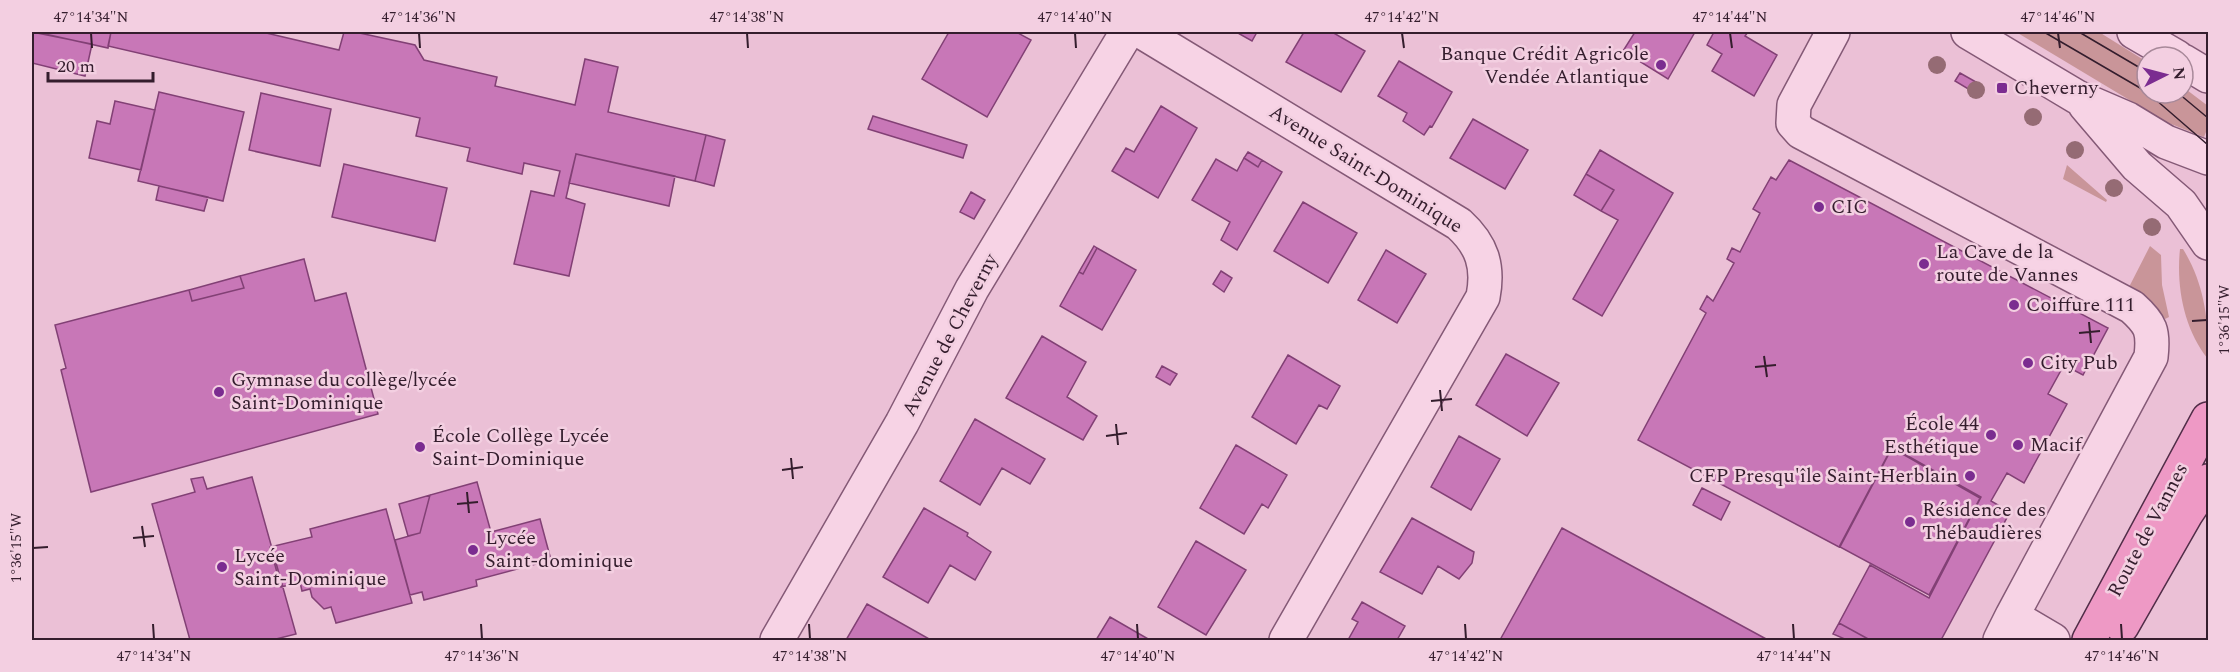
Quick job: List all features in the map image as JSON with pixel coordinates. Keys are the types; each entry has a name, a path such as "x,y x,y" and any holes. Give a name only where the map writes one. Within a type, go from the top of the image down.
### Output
{"main road":[{"name":"Route de Vannes","path":"2089,640 2208,419"},
{"name":"Route de Vannes","path":"2114,640 2186,514 2208,481"}],"street":[{"name":"Avenue de Cheverny","path":"777,640 902,423 972,289 1127,32"},
{"name":"Avenue Saint-Dominique","path":"1142,32 1458,224 1479,246 1486,269 1483,297 1286,640"},
{"path":"1833,32 1794,105 1793,123 1801,132 2132,307 2147,320 2151,331 2151,357 2006,628 2053,640"},
{"path":"1968,32 2078,97 2128,119 2166,142 2208,158"},
{"path":"2134,32 2156,45"},
{"path":"2195,68 2208,76"},
{"path":"2078,97 2137,166 2181,204 2208,243"}],"shaded area":[{"path":"2016,32 2099,32 2135,54 2135,103"},
{"path":"2195,96 2208,106 2208,127 2204,137 2166,122 2138,105 2195,105"},
{"path":"2067,165 2107,200 2106,202 2063,179"},
{"path":"2150,246 2161,255 2162,285 2169,317 2165,319 2153,303 2128,289"},
{"path":"2180,249 2183,249 2196,275 2204,302 2208,359 2193,334 2184,307 2179,278"}],"building":[{"path":"32,32 92,44 85,76 32,63"},
{"path":"36,32 111,32 108,48"},
{"path":"111,32 262,32 339,50 344,32 355,32 415,45 424,60 497,77 495,86 575,105 585,59 618,67 608,112 706,135 695,181 576,154 566,198 585,204 569,276 514,264 531,191 554,196 560,171 524,163 522,174 467,161 470,148 416,136 420,118 108,46"},
{"path":"949,32 1016,32 1031,40 987,117 922,79"},
{"path":"1236,32 1257,32 1252,41"},
{"path":"1304,32 1332,32 1365,51 1341,92 1286,62"},
{"name":"Banque Crédit Agricole Vendée Atlantique","path":"1635,32 1695,32 1668,79 1623,51"},
{"path":"1714,32 1748,32 1745,36 1777,55 1754,96 1712,71 1722,54 1707,45"},
{"path":"1399,61 1452,92 1432,127 1430,126 1424,135 1403,121 1407,113 1378,96"},
{"path":"1960,73 1976,82 1970,90 1955,81"},
{"path":"159,92 244,112 223,201 138,181"},
{"path":"261,93 331,109 320,166 249,150"},
{"path":"115,101 155,110 141,170 89,158 97,121 110,124"},
{"path":"1161,106 1197,128 1158,198 1112,171 1126,148 1134,152"},
{"path":"873,116 967,145 963,158 868,129"},
{"path":"1473,119 1528,150 1505,189 1450,158"},
{"path":"706,135 725,140 714,186 695,181"},
{"path":"1600,150 1673,193 1602,316 1573,299 1618,220 1601,211 1614,190 1586,174"},
{"path":"1248,152 1262,160 1258,167 1244,158"},
{"path":"576,154 675,176 669,206 569,183"},
{"path":"1244,158 1258,167 1262,160 1282,172 1237,250 1221,240 1230,222 1192,200 1216,159 1237,171"},
{"path":"1789,160 2108,328 2083,375 2064,365 2048,394 2067,404 2024,483 2007,473 1991,501 2010,512 1941,640 1870,640 1839,623 1870,565 1929,598 1981,497 1892,447 1839,547 1638,440 1706,313 1700,309 1707,296 1713,301 1734,263 1727,259 1732,248 1740,252 1760,213 1753,209 1771,177 1776,180"},
{"path":"344,164 447,188 435,241 332,217"},
{"path":"1586,174 1614,190 1601,211 1574,195"},
{"path":"159,186 208,197 204,211 156,200"},
{"path":"971,192 985,200 974,219 960,212"},
{"path":"1303,202 1357,233 1328,283 1274,251"},
{"path":"1094,246 1097,248 1083,274 1079,272"},
{"path":"1097,248 1136,270 1102,330 1060,306 1079,272 1083,274"},
{"path":"1386,250 1426,274 1397,323 1358,300"},
{"name":"Gymnase du collège/lycée Saint-Dominique","path":"304,259 315,301 346,293 378,414 91,492 61,370 66,368 55,325 189,290 192,301 244,288 240,276"},
{"path":"1221,271 1232,278 1224,292 1213,284"},
{"path":"240,276 244,288 192,301 189,290"},
{"path":"1042,336 1086,362 1067,397 1097,416 1083,440 1006,398"},
{"path":"1506,354 1559,383 1527,436 1476,405"},
{"path":"1288,355 1340,386 1327,409 1319,405 1296,444 1252,417"},
{"path":"1162,366 1177,374 1170,385 1156,377"},
{"path":"975,419 1045,459 1030,484 1002,468 980,505 940,481"},
{"path":"1459,436 1500,459 1471,510 1431,487"},
{"path":"1236,445 1287,475 1268,508 1262,504 1244,534 1200,508"},
{"name":"Résidence des Thébaudières","path":"1892,448 1980,498 1929,595 1840,547"},
{"name":"Lycée Saint-Dominique","path":"203,477 207,489 252,477 296,634 272,640 190,640 152,504 195,492 191,479"},
{"name":"Lycée Saint-dominique","path":"477,482 491,532 540,519 551,560 476,580 477,586 424,600 422,592 410,595 395,540 420,533 430,495"},
{"path":"1702,488 1730,502 1721,520 1693,505"},
{"path":"430,495 420,533 408,536 399,504"},
{"path":"924,508 968,533 967,536 991,552 975,580 950,565 928,603 883,577"},
{"path":"386,509 412,603 336,623 331,607 324,609 312,597 310,589 302,591 300,582 281,587 270,547 312,537 310,529"},
{"path":"1412,518 1474,552 1472,563 1459,579 1438,566 1422,594 1380,572"},
{"path":"1562,528 1768,640 1500,640"},
{"path":"1196,541 1246,570 1206,635 1158,607"},
{"path":"1362,602 1405,626 1397,640 1348,640 1358,622 1352,619"},
{"path":"867,604 931,640 846,640"},
{"path":"1110,617 1150,640 1096,640"},
{"path":"1839,623 1870,640 1847,640 1833,634"}],"tram line":[{"path":"2044,32 2135,85"},
{"path":"2079,32 2135,65"},
{"path":"2162,105 2208,145"},
{"path":"2192,105 2208,118"}],"place":[{"name":"Banque Crédit Agricole Vendée Atlantique","path":"1661,65"},
{"name":"Cheverny","path":"2002,88"},
{"name":"CIC","path":"1819,207"},
{"name":"La Cave de la route de Vannes","path":"1924,264"},
{"name":"Coiffure 111","path":"2014,305"},
{"name":"City Pub","path":"2028,363"},
{"name":"Gymnase du collège/lycée Saint-Dominique","path":"219,392"},
{"name":"École 44 Esthétique","path":"1991,435"},
{"name":"Macif","path":"2018,445"},
{"name":"École Collège Lycée Saint-Dominique","path":"420,447"},
{"name":"CFP Presqu'île Saint-Herblain","path":"1970,476"},
{"name":"Résidence des Thébaudières","path":"1910,522"},
{"name":"Lycée Saint-dominique","path":"473,550"},
{"name":"Lycée Saint-Dominique","path":"222,567"}]}
